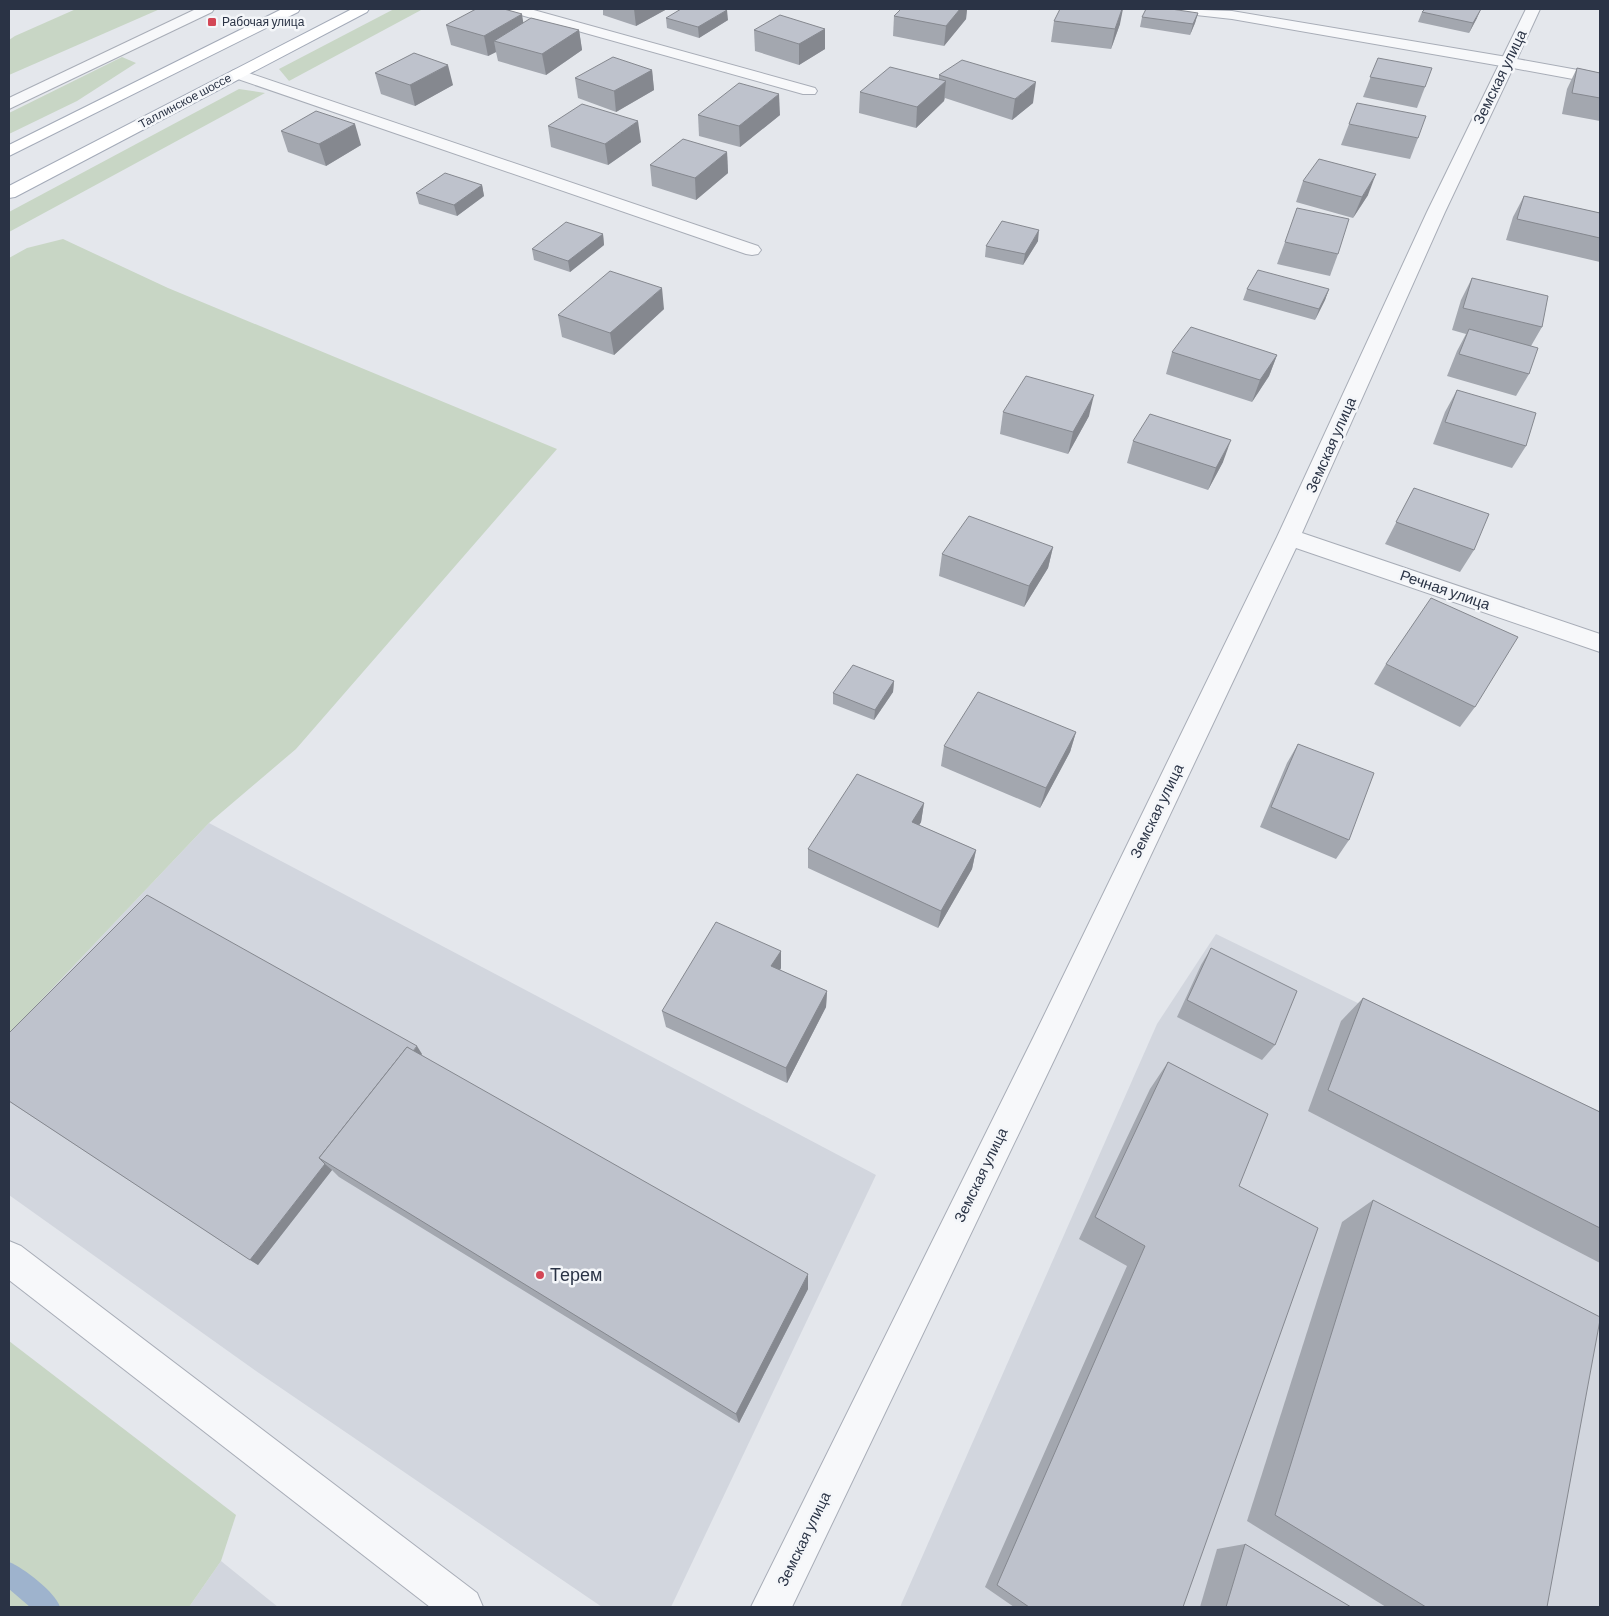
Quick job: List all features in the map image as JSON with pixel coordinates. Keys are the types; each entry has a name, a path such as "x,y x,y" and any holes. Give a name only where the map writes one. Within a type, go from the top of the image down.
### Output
{"main road":[{"path":"9,151 293,9"},
{"name":"Таллинское шоссе","path":"9,193 362,9"}],"street":[{"path":"9,104 208,9"},
{"path":"514,9 809,91"},
{"path":"1178,9 1232,15 1600,79"},
{"name":"Земская улица","path":"770,1607 1045,1046 1289,537 1436,212 1533,9"},
{"path":"237,74 752,250"},
{"name":"Речная улица","path":"1289,537 1600,643"},
{"path":"9,1258 463,1607"}],"shaded area":[{"path":"209,823 876,1175 671,1607 602,1607 256,1371 9,1195 9,1034"},
{"path":"1216,934 1600,1121 1600,1607 900,1607 1157,1024"},
{"path":"221,1561 278,1607 189,1607"}],"green space":[{"path":"76,9 160,9 9,75 9,40"},
{"path":"394,9 423,9 289,81 279,69"},
{"path":"122,57 136,63 77,101 9,134 9,113"},
{"path":"239,89 265,93 9,232 9,212"},
{"path":"63,239 168,288 557,449 296,749 209,823 9,1034 9,258 27,248"},
{"path":"9,1341 236,1515 221,1561 189,1607 9,1607"}],"building":[{"path":"476,9 504,9 522,14 484,36 446,25"},
{"path":"681,9 727,10 698,27 666,18"},
{"path":"901,9 960,9 946,26 894,16"},
{"path":"1060,9 1122,9 1115,29 1054,21"},
{"path":"1146,9 1171,9 1198,13 1193,24 1142,17"},
{"path":"1425,9 1481,9 1473,23 1422,12"},
{"path":"780,15 825,29 799,44 754,30"},
{"path":"531,18 579,30 542,54 494,41"},
{"path":"414,53 448,65 410,85 375,73"},
{"path":"613,57 652,70 614,91 575,78"},
{"path":"1378,58 1432,68 1425,87 1370,77"},
{"path":"962,60 1036,82 1015,99 939,75"},
{"path":"890,67 946,81 917,107 860,92"},
{"path":"1577,68 1600,73 1600,98 1572,93"},
{"path":"739,83 779,94 739,126 698,115"},
{"path":"1357,103 1426,116 1418,138 1349,124"},
{"path":"582,104 638,121 605,144 548,126"},
{"path":"316,111 355,124 319,144 281,131"},
{"path":"683,139 727,152 695,178 650,165"},
{"path":"1319,159 1376,174 1362,197 1303,181"},
{"path":"445,173 482,185 454,205 416,193"},
{"path":"1524,196 1600,213 1600,238 1517,219"},
{"path":"1297,208 1349,219 1338,254 1285,242"},
{"path":"1002,221 1039,230 1025,254 986,246"},
{"path":"566,222 603,234 568,261 532,249"},
{"path":"1258,270 1329,289 1319,309 1247,289"},
{"path":"610,271 662,288 610,333 558,315"},
{"path":"1472,278 1548,296 1542,327 1463,308"},
{"path":"1191,327 1277,355 1260,380 1172,352"},
{"path":"1469,329 1538,348 1529,374 1459,354"},
{"path":"1026,376 1094,395 1073,432 1003,412"},
{"path":"1457,390 1536,413 1526,446 1445,422"},
{"path":"1150,414 1231,440 1216,468 1133,441"},
{"path":"1414,488 1489,514 1474,550 1396,522"},
{"path":"969,516 1053,547 1029,586 942,554"},
{"path":"1431,598 1518,637 1475,707 1386,664"},
{"path":"853,665 894,681 875,710 833,693"},
{"path":"978,692 1076,732 1046,788 944,746"},
{"path":"1298,744 1374,773 1349,840 1271,807"},
{"path":"857,774 924,803 912,822 976,850 941,911 808,849"},
{"path":"147,895 417,1046 413,1051 407,1047 319,1158 325,1164 250,1260 9,1101 9,1033"},
{"path":"716,922 781,951 771,966 827,991 786,1068 662,1011"},
{"path":"1211,948 1297,991 1275,1045 1187,1000"},
{"path":"1363,998 1600,1112 1600,1228 1328,1090"},
{"path":"407,1047 808,1274 736,1414 319,1158"},
{"path":"1168,1062 1268,1114 1239,1186 1318,1228 1183,1607 1029,1607 997,1585 1145,1246 1095,1217"},
{"path":"1373,1200 1600,1317 1547,1607 1426,1607 1275,1515"},
{"path":"1245,1544 1351,1607 1226,1607"}],"waterway":[{"path":"9,1574 48,1607"}],"place":[{"name":"Рабочая улица","path":"212,22"},
{"name":"Терем","path":"540,1275"}]}
